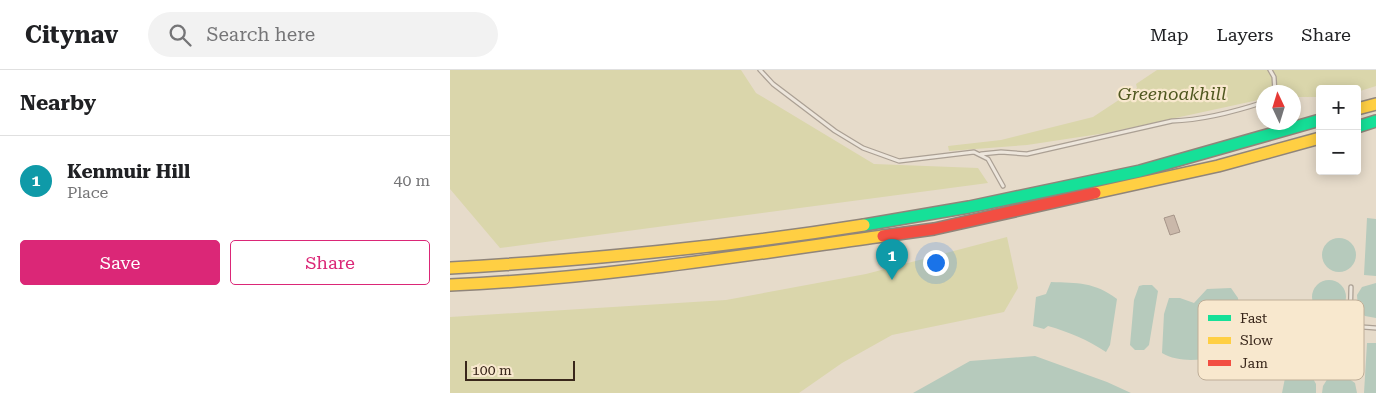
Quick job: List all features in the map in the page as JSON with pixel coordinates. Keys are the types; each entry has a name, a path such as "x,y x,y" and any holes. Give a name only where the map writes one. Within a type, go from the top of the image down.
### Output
{"highway":[{"path":"1361,108 1376,104"},
{"path":"450,268 499,266 710,248 923,217 1141,170 1316,121"},
{"path":"1361,126 1376,121"},
{"path":"1361,130 1376,127"},
{"path":"450,285 500,283 702,261 934,229 1218,166 1316,140"}],"lane":[{"path":"760,70 773,84 835,131 885,158 908,161 966,152 980,154 1001,152 1028,154 1172,121 1191,120 1256,105"},
{"path":"1270,70 1274,77 1275,85"},
{"path":"980,154 988,158 1003,186"},
{"path":"1351,287 1351,300"}],"green space":[{"path":"450,70 741,70 756,93 874,164 978,168 988,183 500,248 450,189"},
{"name":"Greenoakhill","path":"1157,70 1376,70 1376,86 1361,91 1361,85 1316,85 1316,97 1301,97 1301,85 1256,85 1256,101 1106,133 1027,145 949,151 948,146 1001,140 1093,117 1137,88 1136,84"},
{"path":"1007,237 1018,288 1004,312 892,335 842,363 799,393 450,393 450,317 726,300 866,274"}],"shaded area":[{"path":"1367,218 1376,219 1376,276 1364,275"},
{"path":"1339,238 1346,239 1351,243 1355,248 1355,262 1351,267 1346,271 1339,272 1332,271 1327,267 1323,262 1322,255 1323,248 1327,243 1332,239"},
{"path":"1322,281 1336,281 1345,290 1346,300 1312,300 1313,290"},
{"path":"1051,282 1086,284 1101,289 1117,299 1110,345 1106,352 1085,340 1063,331 1048,326 1044,329 1033,326 1036,297 1046,294"},
{"path":"1376,283 1376,318 1364,315 1364,300 1357,300 1357,295 1362,287"},
{"path":"1152,285 1158,291 1149,345 1144,350 1135,350 1130,345 1134,300 1139,286"},
{"path":"1231,288 1238,300 1198,300 1198,359 1174,358 1162,353 1164,314 1169,298 1180,298 1194,303 1207,289"},
{"path":"1367,343 1376,343 1376,393 1364,393"},
{"path":"1035,356 1107,382 1131,393 913,393 970,361"},
{"path":"1285,380 1314,380 1316,384 1316,393 1282,393"},
{"path":"1327,380 1351,380 1355,383 1357,393 1322,393"}],"building":[{"path":"1174,215 1180,232 1170,235 1164,218"}],"traffic: fast":[{"path":"864,225 969,207 1140,171 1316,121"},
{"path":"1361,126 1376,121"}],"traffic: slow":[{"path":"1361,108 1376,104"},
{"path":"1095,193 1218,166 1316,139"},
{"path":"450,268 657,252 761,240 864,225"},
{"path":"450,285 559,278 613,272 883,236"}],"traffic: jam":[{"path":"883,236 934,229 1095,193"}],"place":[{"name":"Kenmuir Hill","path":"892,280"}]}
